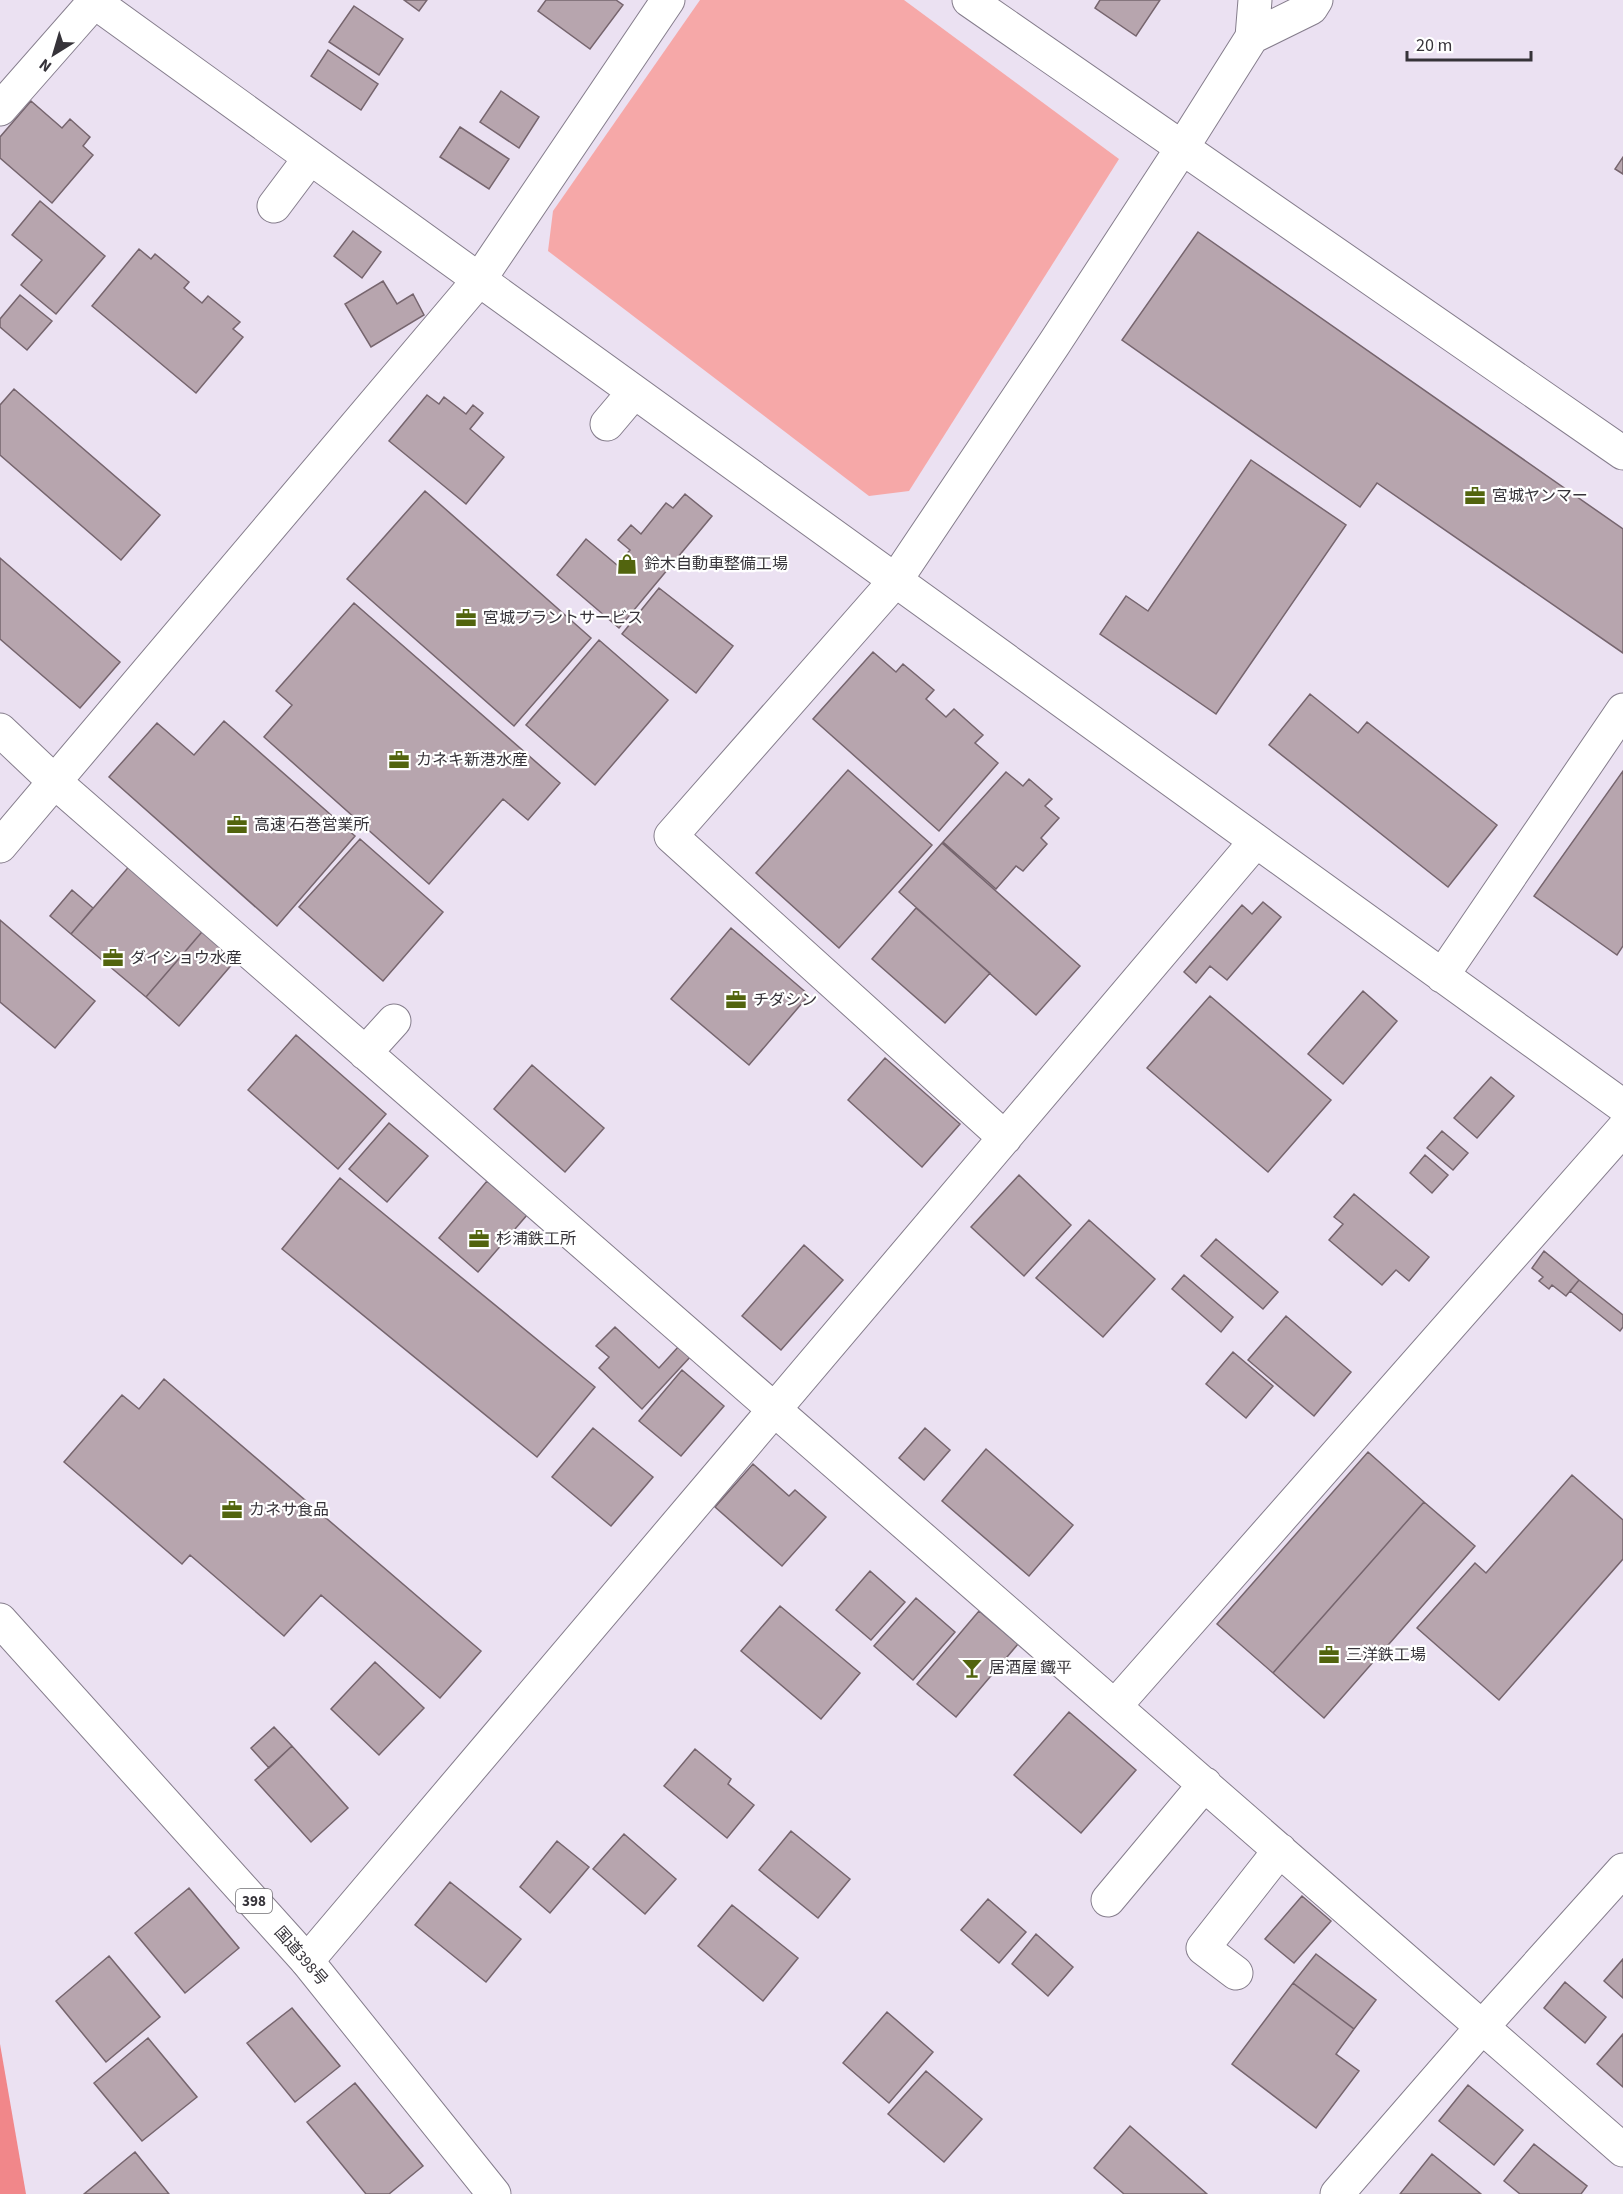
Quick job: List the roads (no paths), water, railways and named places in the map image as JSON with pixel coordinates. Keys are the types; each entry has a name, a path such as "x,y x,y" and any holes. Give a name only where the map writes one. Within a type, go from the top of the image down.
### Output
{"main road":[{"path":"0,846 478,280 668,0"},
{"path":"969,0 1623,453"},
{"path":"1005,1138 671,836 895,581 1182,148 1252,37 1255,0"},
{"path":"1252,37 1311,8 1316,0"},
{"path":"0,109 93,1 1623,1106"},
{"path":"274,206 310,158"},
{"path":"608,424 634,392"},
{"path":"1442,976 1623,710"},
{"path":"0,730 55,782 1623,2150"},
{"path":"307,1961 1256,841"},
{"path":"365,1053 394,1020"},
{"path":"1115,1706 1623,1130"},
{"name":"国道398号","path":"0,1620 307,1961 494,2194"},
{"path":"1108,1900 1205,1784"},
{"path":"1236,1973 1203,1947 1280,1850"},
{"path":"1353,2188 1483,2026 1623,1870"}],"place":[{"name":"宮城ヤンマー","path":"1475,496"},
{"name":"鈴木自動車整備工場","path":"627,564"},
{"name":"宮城プラントサービス","path":"466,618"},
{"name":"カネキ新港水産","path":"399,760"},
{"name":"高速 石巻営業所","path":"237,825"},
{"name":"ダイショウ水産","path":"113,958"},
{"name":"チダシン","path":"736,1000"},
{"name":"杉浦鉄工所","path":"479,1239"},
{"name":"カネサ食品","path":"232,1510"},
{"name":"三洋鉄工場","path":"1329,1655"},
{"name":"居酒屋 鐵平","path":"972,1668"}]}
